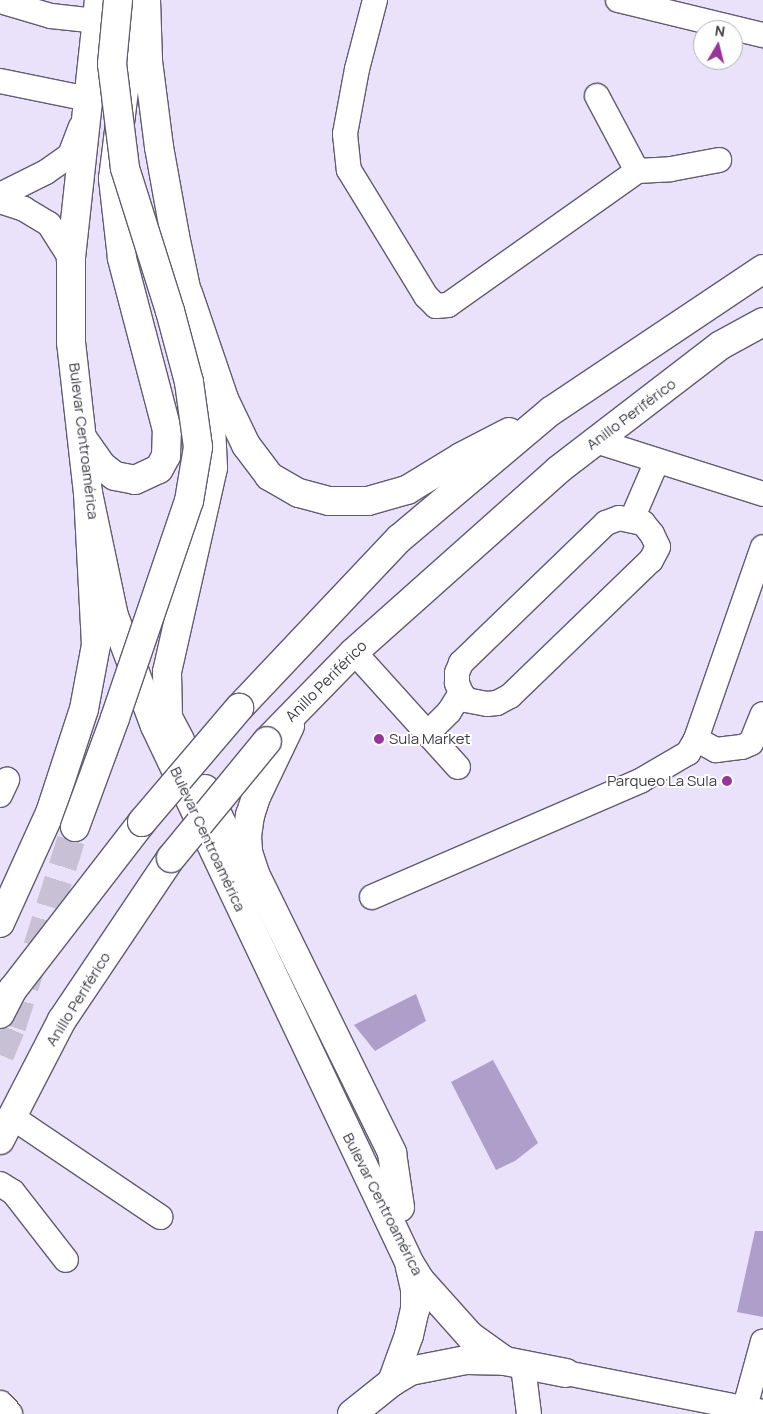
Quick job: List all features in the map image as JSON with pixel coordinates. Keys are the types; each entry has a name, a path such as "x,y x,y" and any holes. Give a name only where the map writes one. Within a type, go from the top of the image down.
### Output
{"main road":[{"path":"75,827 115,718 189,501 198,447 186,374 170,311 125,168 112,64 118,0"},
{"path":"82,438 102,466 115,476 135,480 158,469 166,456 167,430 122,258 113,179 130,31 136,0"},
{"name":"Bulevar Centroamérica","path":"146,0 148,61 159,147 175,236 210,404 213,468 167,672 168,717 244,866 400,1207 425,1257 458,1304 511,1348 566,1373"},
{"name":"Bulevar Centroamérica","path":"98,10 81,182 71,259 71,342 88,493 114,616 155,726 410,1264 420,1280 470,1336 514,1363 566,1373"},
{"path":"0,1014 13,989 142,822 239,708 400,538 551,411 763,269"},
{"path":"188,293 224,399 246,445 269,476 299,493 329,501 368,501 407,490 461,456 551,411"},
{"name":"Anillo Periférico","path":"6,1129 62,1020 170,858 267,741 300,705 354,652 537,489 721,345 763,322"},
{"path":"0,923 50,813 84,709 96,645 88,493"},
{"path":"300,705 256,797 250,814 247,836 248,852 255,874 392,1153 400,1207"},
{"path":"392,1382 409,1335 414,1310 415,1290 410,1264"},
{"path":"352,1414 392,1382 410,1371 466,1360 514,1363"},
{"path":"0,1405 8,1414"}],"street":[{"path":"375,0 357,69 345,134 349,170 426,296 436,306 448,305 637,170 671,169 719,160"},
{"path":"618,0 763,35"},
{"path":"0,1 51,16 98,10"},
{"path":"0,81 87,108 70,155 46,172 0,195"},
{"path":"597,96 637,170"},
{"path":"0,201 24,209 49,224 71,259"},
{"path":"596,441 763,494"},
{"path":"632,519 657,461"},
{"path":"618,518 632,519 643,523 655,540 658,547 651,560 510,696 487,704 468,700 461,693 457,673 461,663 606,523 618,518"},
{"path":"372,896 640,780 688,752 696,739 762,555"},
{"path":"354,652 458,767"},
{"path":"427,734 449,712 461,693"},
{"path":"696,739 716,750 742,747 751,743 763,714"},
{"path":"6,1129 160,1217"},
{"path":"0,1184 13,1192 66,1260"},
{"path":"566,1373 754,1409 763,1341"},
{"path":"514,1363 529,1414"}],"building":[{"path":"416,994 426,1021 375,1051 354,1025"},
{"path":"493,1060 538,1143 515,1161 496,1170 451,1082"},
{"path":"755,1231 763,1231 763,1317 737,1312"}],"tunnel":[{"path":"0,1055 12,1027 75,827"}],"place":[{"name":"Sula Market","path":"379,739"},
{"name":"Parqueo La Sula","path":"727,781"}]}
